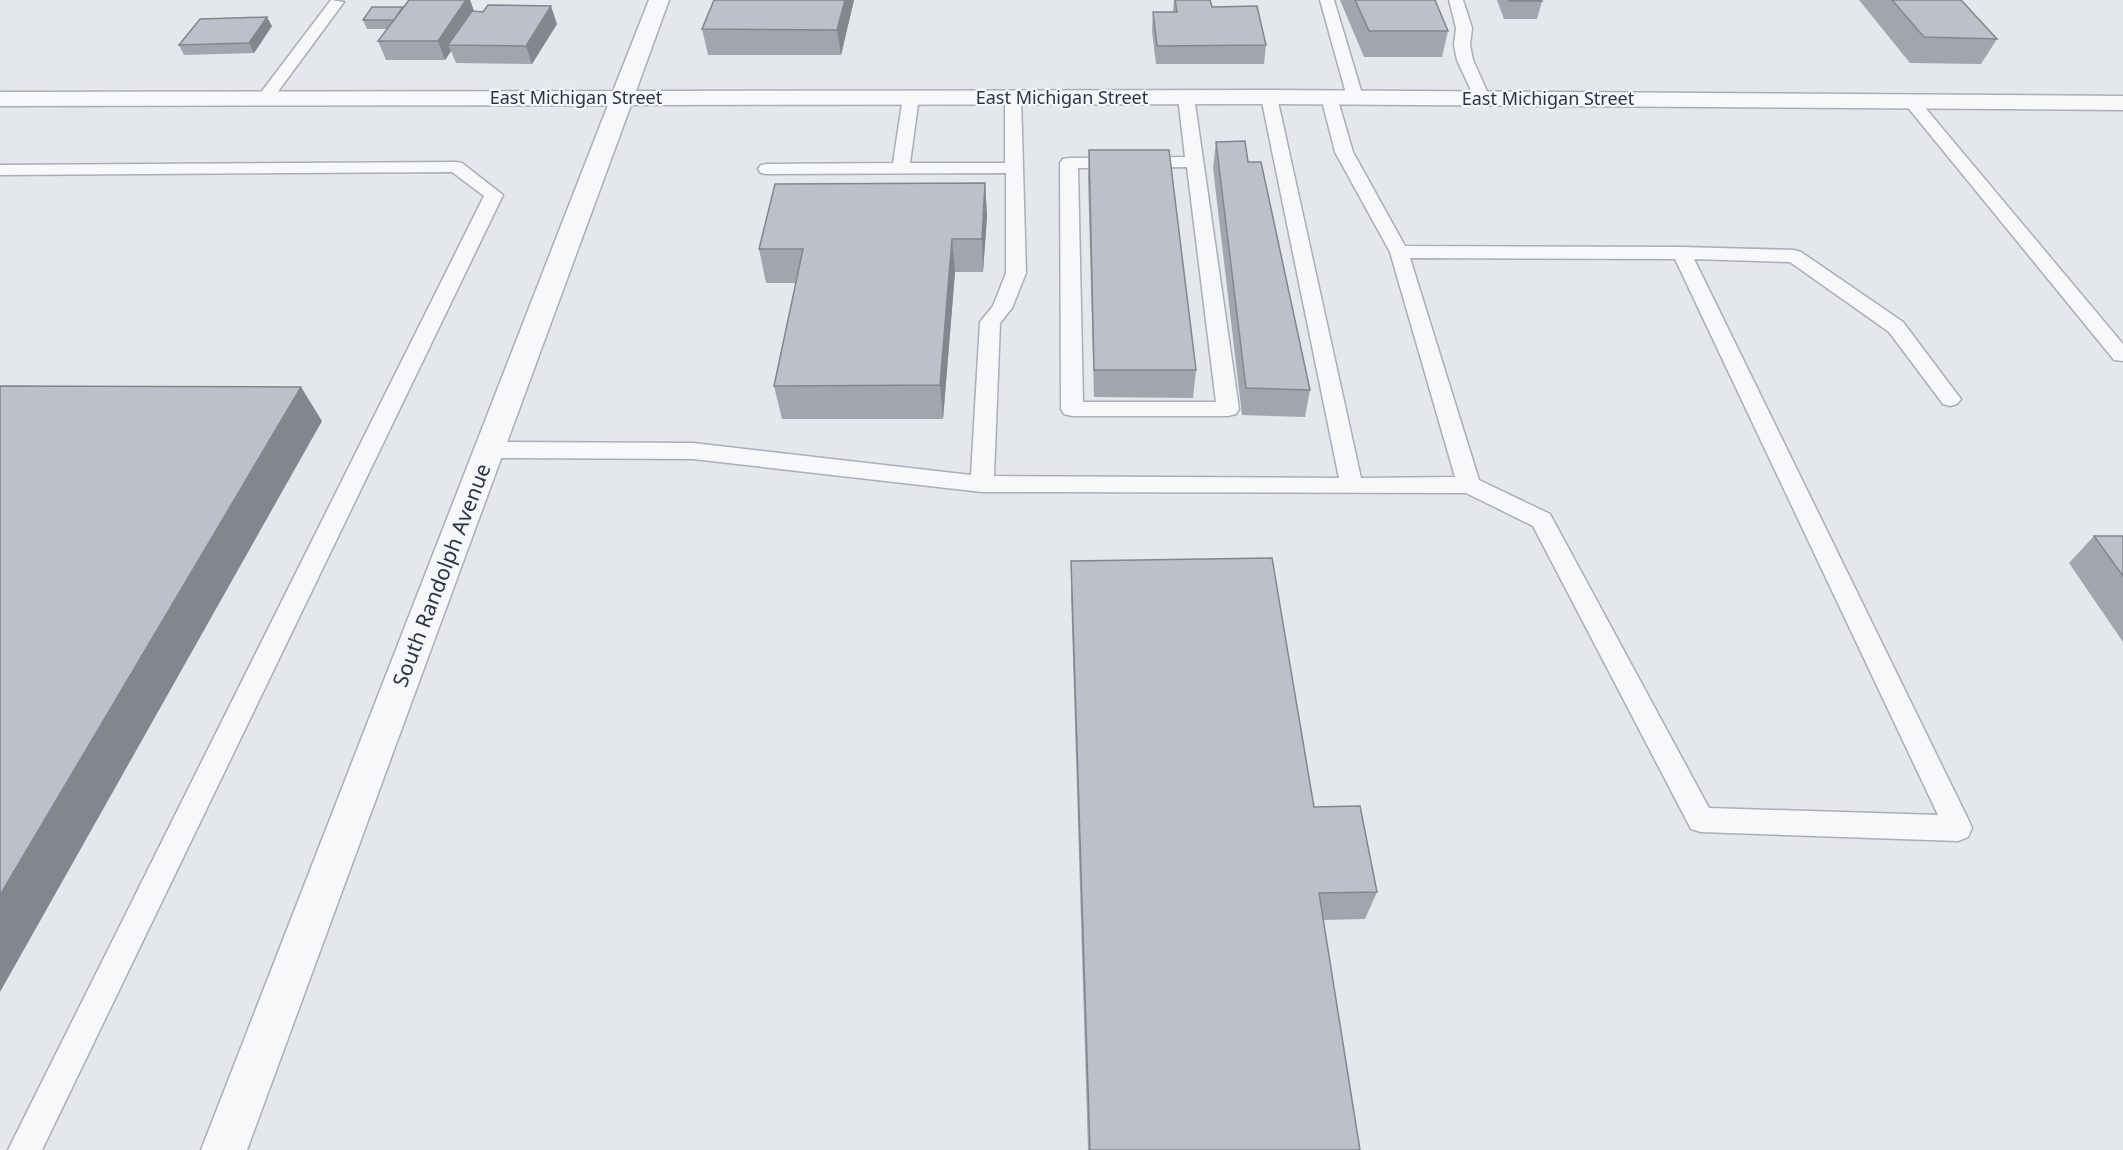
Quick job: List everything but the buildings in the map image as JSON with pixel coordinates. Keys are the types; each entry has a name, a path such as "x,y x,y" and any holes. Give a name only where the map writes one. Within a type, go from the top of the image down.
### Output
{"street":[{"name":"South Randolph Avenue","path":"224,1150 658,0"},
{"name":"East Michigan Street","path":"0,99 1355,97 2123,103"}],"lane":[{"path":"1327,0 1355,97"},
{"path":"1456,0 1464,28 1462,45 1465,60 1482,98"},
{"path":"265,98 336,2"},
{"path":"901,168 911,97"},
{"path":"982,484 990,322 1002,308 1016,273 1013,97"},
{"path":"1186,97 1195,162 1228,409 1072,409 1069,163 1195,162"},
{"path":"1269,97 1352,486"},
{"path":"1329,98 1344,152 1399,252 1469,485"},
{"path":"1911,101 2121,355"},
{"path":"0,170 456,167 494,195 25,1150"},
{"path":"767,169 1014,168"},
{"path":"1399,252 1682,253 1794,256 1896,327 1950,399"},
{"path":"489,450 693,451 982,484 1469,485 1542,520 1701,820 1958,828 1682,253"}]}
